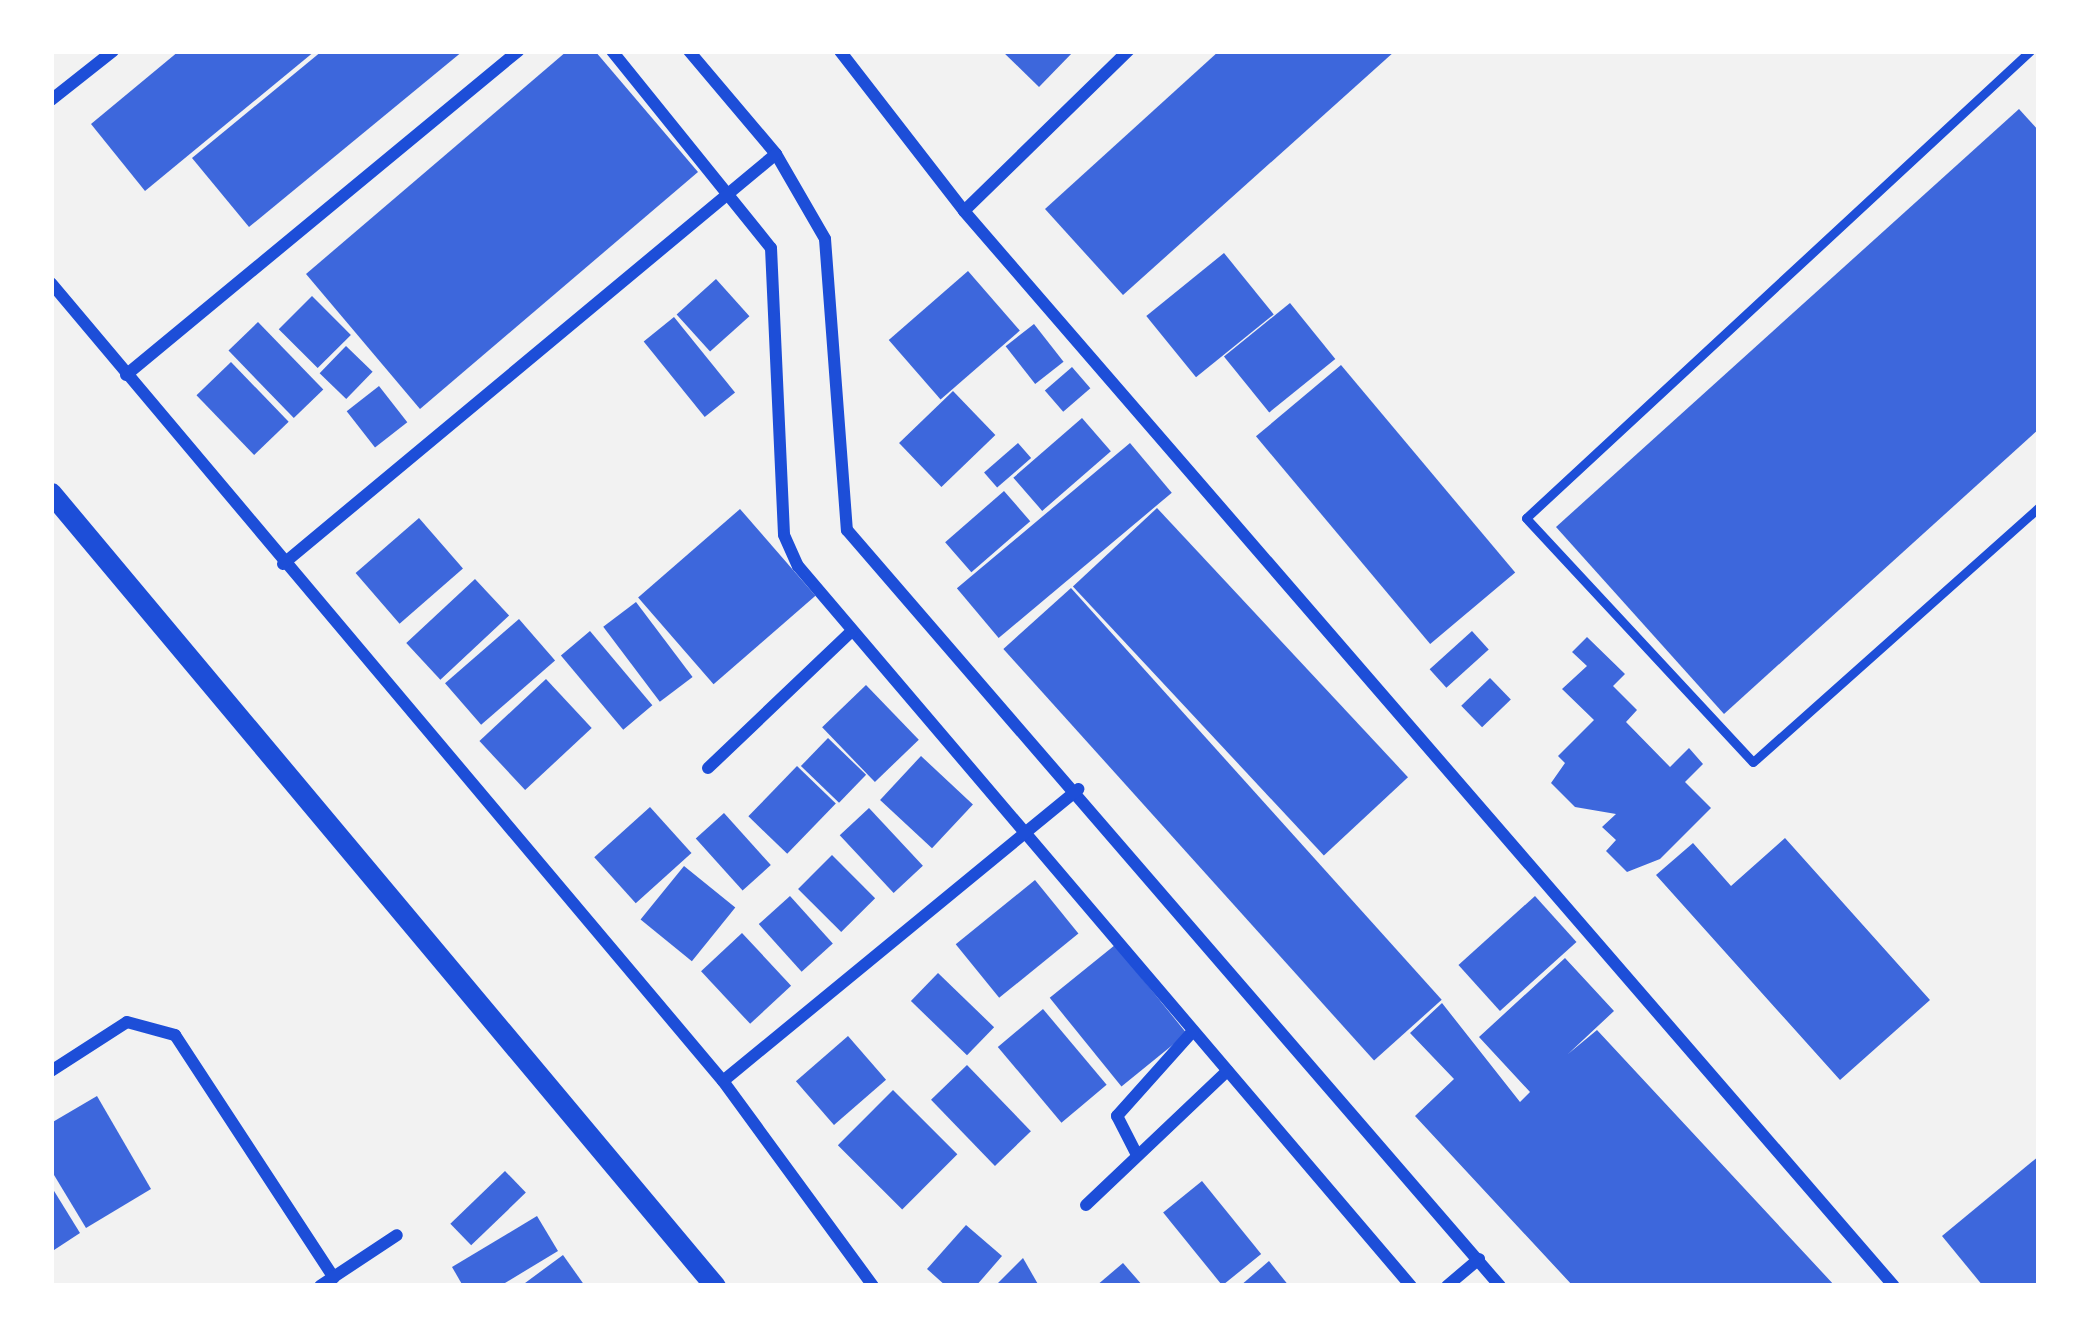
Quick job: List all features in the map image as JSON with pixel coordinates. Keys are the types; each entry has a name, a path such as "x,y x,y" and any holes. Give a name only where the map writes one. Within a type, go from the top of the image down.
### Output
{"street":[{"path":"51,100 113,51"},
{"path":"126,375 518,51"},
{"path":"612,51 734,192 771,248 784,535 852,631 1411,1286"},
{"path":"689,51 776,154 825,239 847,530 1079,789 1500,1286"},
{"path":"840,51 964,211 1894,1286"},
{"path":"964,211 1128,51"},
{"path":"283,563 776,154"},
{"path":"51,283 723,1081 873,1286"},
{"path":"51,493 715,1286"},
{"path":"708,768 852,631"},
{"path":"723,1081 1079,789"},
{"path":"51,1071 127,1022 175,1035 334,1278"},
{"path":"1138,1155 1117,1116 1193,1031"},
{"path":"1085,1204 1227,1071"},
{"path":"320,1286 398,1235"},
{"path":"1447,1286 1479,1258"}],"lane":[{"path":"2030,51 1526,518 1753,762 2039,507"}],"building":[{"path":"179,51 315,51 145,191 91,124"},
{"path":"322,51 463,51 249,227 192,158"},
{"path":"567,51 595,51 698,172 420,409 306,274"},
{"path":"1002,51 1074,51 1039,87"},
{"path":"1219,51 1395,51 1123,295 1045,209"},
{"path":"2019,109 2039,131 2039,429 1724,714 1556,527"},
{"path":"1224,253 1274,314 1196,377 1146,316"},
{"path":"968,271 1020,331 941,400 889,340"},
{"path":"716,279 749,316 710,352 677,314"},
{"path":"312,296 351,335 318,368 279,329"},
{"path":"1290,303 1335,359 1269,412 1224,356"},
{"path":"674,317 735,392 705,417 644,342"},
{"path":"258,322 323,390 294,418 229,350"},
{"path":"1034,324 1064,362 1035,384 1006,346"},
{"path":"346,346 373,372 346,399 320,373"},
{"path":"231,362 289,422 254,455 196,395"},
{"path":"1341,365 1515,573 1430,644 1256,436"},
{"path":"1072,367 1090,388 1063,412 1045,391"},
{"path":"379,386 407,422 375,447 347,411"},
{"path":"953,391 995,435 941,487 899,443"},
{"path":"1082,418 1111,451 1042,511 1013,478"},
{"path":"1018,443 1031,458 997,488 984,473"},
{"path":"1130,443 1172,493 999,638 957,588"},
{"path":"1004,491 1030,521 971,572 945,542"},
{"path":"1157,508 1408,777 1324,856 1073,586"},
{"path":"740,509 815,596 714,684 638,598"},
{"path":"419,518 463,569 400,624 356,573"},
{"path":"475,579 509,616 440,680 406,643"},
{"path":"1071,588 1442,1000 1374,1061 1003,649"},
{"path":"636,602 693,677 660,702 603,627"},
{"path":"519,619 555,661 481,725 445,683"},
{"path":"590,631 652,705 623,730 561,655"},
{"path":"1472,631 1489,650 1446,688 1430,669"},
{"path":"1587,637 1625,674 1613,686 1637,710 1626,722 1670,767 1689,748 1703,764 1685,782 1711,808 1660,859 1627,872 1606,851 1616,840 1602,827 1616,814 1575,807 1551,783 1565,763 1558,756 1594,720 1562,689 1587,666 1572,652"},
{"path":"1490,678 1511,700 1482,727 1461,706"},
{"path":"546,679 592,728 525,790 479,741"},
{"path":"866,685 919,740 875,782 822,727"},
{"path":"828,738 866,775 839,803 801,766"},
{"path":"921,756 973,804 932,848 880,800"},
{"path":"797,766 836,804 787,854 748,816"},
{"path":"650,807 691,853 636,903 594,857"},
{"path":"869,808 923,866 894,893 840,835"},
{"path":"724,813 771,865 743,890 696,838"},
{"path":"1785,838 1930,1000 1840,1080 1656,875 1693,843 1731,886"},
{"path":"832,855 875,898 841,932 798,889"},
{"path":"684,866 735,908 692,961 641,920"},
{"path":"1035,880 1078,934 999,998 956,944"},
{"path":"790,896 833,944 802,972 759,924"},
{"path":"1535,896 1576,942 1500,1011 1458,965"},
{"path":"742,933 791,986 750,1024 701,971"},
{"path":"1115,945 1187,1034 1121,1086 1050,998"},
{"path":"1565,958 1614,1011 1568,1054 1597,1030 1835,1286 1573,1286 1415,1116 1454,1079 1410,1033 1442,1003 1520,1102 1530,1092 1479,1037"},
{"path":"938,973 994,1027 967,1055 911,1001"},
{"path":"1043,1009 1107,1085 1061,1123 998,1047"},
{"path":"848,1036 886,1080 834,1125 796,1081"},
{"path":"967,1065 1031,1131 995,1166 931,1100"},
{"path":"893,1090 957,1154 902,1210 838,1145"},
{"path":"97,1096 151,1189 86,1228 51,1170 51,1123"},
{"path":"2039,1156 2039,1286 1983,1286 1942,1236"},
{"path":"505,1171 526,1193 471,1245 450,1224"},
{"path":"1202,1181 1261,1254 1222,1286 1163,1212"},
{"path":"51,1186 80,1233 51,1252"},
{"path":"537,1216 558,1251 500,1286 463,1286 452,1267"},
{"path":"966,1225 1002,1256 976,1286 946,1286 927,1269"},
{"path":"563,1255 585,1286 521,1286"},
{"path":"1023,1258 1039,1286 995,1286"},
{"path":"1269,1261 1289,1286 1240,1286"},
{"path":"1123,1263 1143,1286 1096,1286"}]}
